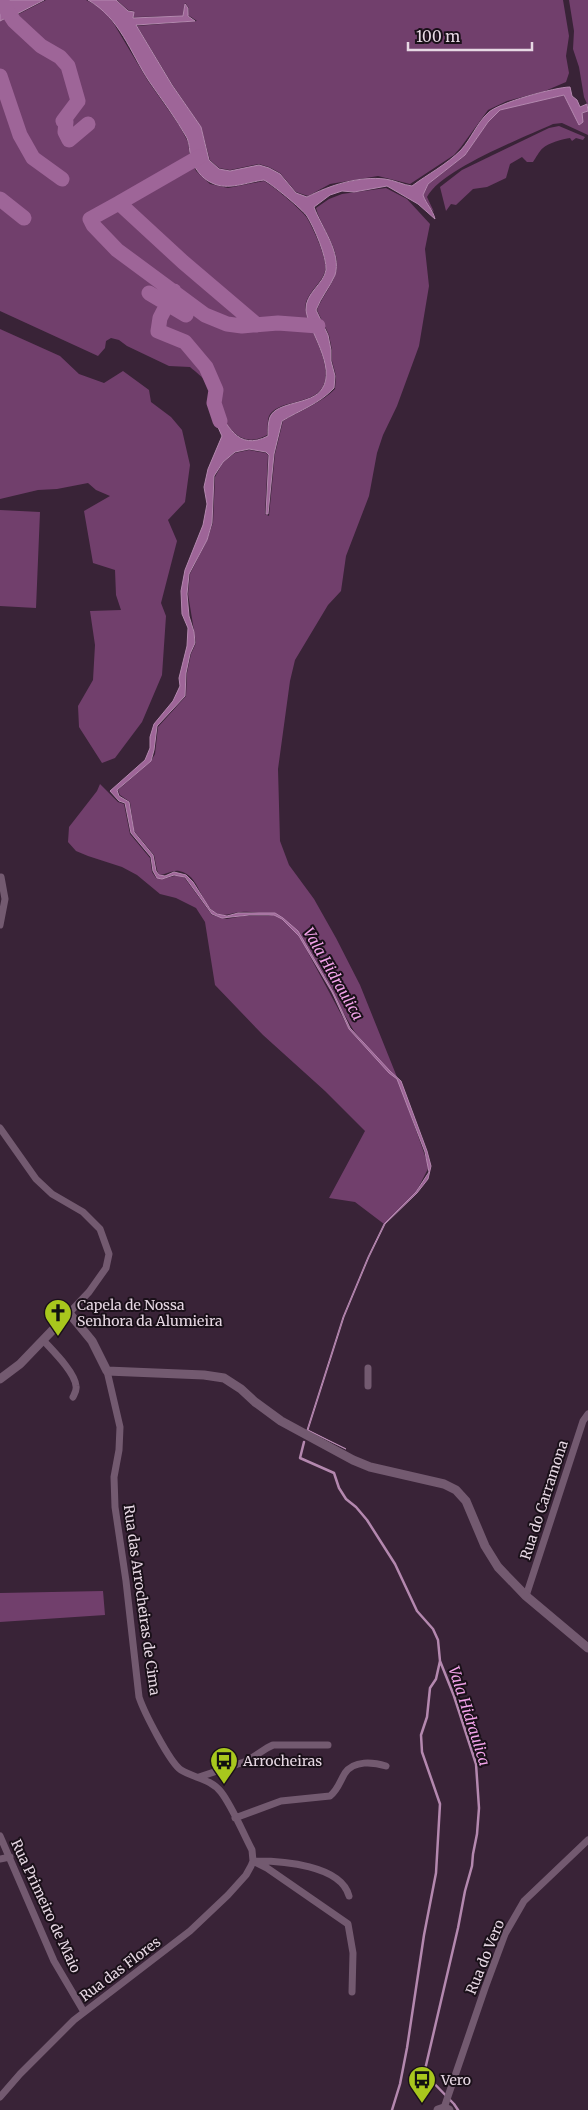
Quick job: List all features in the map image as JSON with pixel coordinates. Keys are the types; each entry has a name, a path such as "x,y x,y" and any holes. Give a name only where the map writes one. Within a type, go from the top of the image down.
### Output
{"street":[{"path":"0,925 5,899 2,877"},
{"path":"0,1128 36,1179 52,1194 83,1212 100,1229 109,1254 106,1268 89,1292 20,1364 0,1378"},
{"name":"Rua das Arrocheiras de Cima","path":"69,1313 92,1341 108,1371 120,1427 119,1450 114,1477 115,1507 126,1581 139,1698 144,1712 178,1768 188,1774 199,1777 221,1791 252,1850 253,1861"},
{"path":"43,1340 75,1380 77,1388 73,1397"},
{"path":"368,1368 368,1386"},
{"path":"108,1371 204,1375 224,1378 241,1388 255,1402 281,1421 353,1460 370,1467 444,1484 456,1490 468,1506 485,1546 494,1561 526,1596 588,1648"},
{"name":"Rua do Carramona","path":"526,1596 583,1421 588,1414"},
{"path":"199,1777 246,1761 274,1745 328,1745"},
{"path":"235,1818 281,1801 330,1796 335,1792 351,1766 364,1763 386,1766"},
{"name":"Rua Primeiro de Maio","path":"0,1836 54,1961 84,2012"},
{"name":"Rua do Vero","path":"444,2109 505,1934 524,1901 588,1840"},
{"path":"0,1859 10,1857"},
{"path":"253,1861 284,1861 312,1867 331,1876 347,1888 349,1896"},
{"path":"253,1861 267,1868 348,1924 353,1953 352,1992"},
{"name":"Rua das Flores","path":"0,2098 26,2068 84,2012 190,1931 246,1876 253,1861"}],"shaded area":[{"path":"0,0 44,0 13,16 14,21 6,18 0,21"},
{"path":"46,0 86,0 102,8 114,24 148,81 179,125 188,142 190,157 196,171 210,184 228,188 264,181 304,214 310,223 324,259 325,271 309,296 306,312 324,360 325,380 322,388 317,393 273,411 268,418 267,435 255,439 244,439 235,433 221,415 205,381 190,367 169,366 127,346 119,340 111,338 106,341 105,348 98,356 0,311 0,21 6,19 14,22 13,17"},
{"path":"88,0 116,0 128,11 134,12 133,18 183,16 185,4 188,8 188,16 195,21 136,25 172,85 201,127 209,160 219,169 230,171 259,165 269,168 280,174 296,193 307,197 335,185 355,180 385,179 412,186 461,150 488,113 514,100 570,87 572,96 577,100 580,107 587,104 588,111 582,113 583,122 579,125 564,95 500,110 488,122 465,155 428,184 423,195 435,219 418,204 387,186 354,192 342,191 330,195 314,207 330,240 336,258 335,275 316,310 328,335 335,376 334,388 316,403 282,421 274,454 268,514 266,514 269,455 266,452 249,449 235,452 223,462 214,476 212,523 207,540 189,574 187,594 189,616 195,643 190,654 186,673 185,696 157,726 151,761 117,790 119,796 129,802 134,832 153,855 156,871 159,875 165,876 174,872 186,875 193,882 210,909 217,914 227,916 238,913 275,913 298,931 333,992 350,1028 401,1081 427,1151 431,1166 428,1179 417,1193 385,1224 369,1257 344,1317 308,1430 346,1449 307,1430 343,1317 368,1257 384,1224 416,1192 429,1172 425,1152 397,1079 389,1073 349,1029 332,992 299,936 282,919 274,915 222,918 212,914 185,877 174,875 162,879 157,878 153,871 151,857 131,833 125,803 119,801 110,791 145,760 150,748 150,737 154,724 173,701 180,686 179,678 187,646 188,628 182,614 181,591 185,570 203,525 207,504 204,487 208,469 222,436 217,425 214,403 234,433 248,441 257,440 268,436 269,419 274,412 287,405 311,398 322,389 326,380 326,370 308,318 306,304 325,275 326,264 320,242 307,216 280,191 264,180 224,186 212,183 201,176 192,161 187,138 149,81 123,36 108,16"},
{"path":"117,0 563,0 569,36 566,56 569,73 566,82 545,91 507,101 488,110 454,155 410,184 378,176 330,184 308,196 296,192 280,173 269,167 259,164 230,170 219,168 210,160 201,127 137,26 197,21 188,15 189,8 185,3 183,16 134,17 134,11 128,10"},
{"path":"569,0 588,0 588,106 584,97 579,67 573,49 574,31"},
{"path":"564,95 571,107 582,113 588,111 588,135 562,123 553,124 466,165 435,186 427,197 434,212 426,204 423,195 428,184 465,155 488,122 500,110"},
{"path":"559,126 585,137 583,140 576,138 572,141 570,138 548,144 533,162 527,162 522,157 510,164 506,178 487,187 473,189 456,205 451,204 446,211 440,187 462,170 549,128"},
{"path":"386,188 407,199 430,224 425,249 429,286 419,346 377,453 369,496 346,556 341,591 328,605 295,660 290,681 278,769 280,841 289,865 314,899 360,985 399,1082 429,1167 416,1192 384,1224 355,1202 329,1198 365,1131 325,1091 263,1035 215,985 205,922 196,908 176,898 160,894 137,875 122,867 76,851 68,842 69,827 97,791 100,784 118,802 124,804 130,834 150,858 152,872 156,878 184,877 212,915 227,919 243,916 272,916 249,912 218,914 207,904 196,884 186,873 176,871 159,875 154,855 134,831 130,802 120,795 118,790 151,761 155,754 158,727 186,696 187,673 191,654 196,643 188,594 190,574 207,540 213,523 215,477 223,462 235,453 249,450 268,455 265,514 269,516 275,454 283,421 317,403 335,389 336,376 329,335 317,310 335,275 337,258 316,208 329,199 342,194","holes":["306,949 354,1031 379,1061 349,1029"]},
{"path":"0,329 60,356 79,374 104,383 123,371 149,390 151,402 171,417 182,430 190,465 185,502 168,520 177,541 161,603 166,616 162,675 142,722 115,758 102,763 79,727 78,706 93,680 95,645 90,611 121,610 116,595 115,570 93,563 84,511 110,496 96,490 88,483 57,489 38,490 0,499"},
{"path":"0,510 40,512 36,608 0,606"},
{"path":"103,1591 105,1615 0,1622 0,1593"}],"waterway":[{"path":"3,4 14,21 41,46 60,57 68,66 78,101 63,121 66,122 65,132 69,140 88,124"},
{"path":"0,76 20,135 33,158 62,179"},
{"path":"199,157 119,203 183,262 257,325"},
{"path":"0,199 24,218"},
{"path":"119,203 90,219 93,225 117,250 205,315 227,324 242,326 278,323 318,326"},
{"path":"174,291 160,318 158,331 185,342 206,367 216,390 214,403 220,421"},
{"path":"149,293 186,315"},
{"name":"Vala Hidraulica","path":"304,1442 300,1458 334,1473 339,1488 346,1499 367,1520 395,1564 417,1611 433,1629 438,1640 440,1661 454,1696 476,1764 479,1808 472,1866 424,2074"},
{"path":"392,2110 400,2084 407,2048 424,1935 436,1873 440,1804 422,1752 421,1735 427,1717 430,1688 436,1679 440,1661"},
{"path":"424,2073 458,2110"}],"place":[{"name":"Capela de Nossa Senhora da Alumieira","path":"58,1337"},
{"name":"Arrocheiras","path":"224,1785"},
{"name":"Vero","path":"422,2104"}]}
